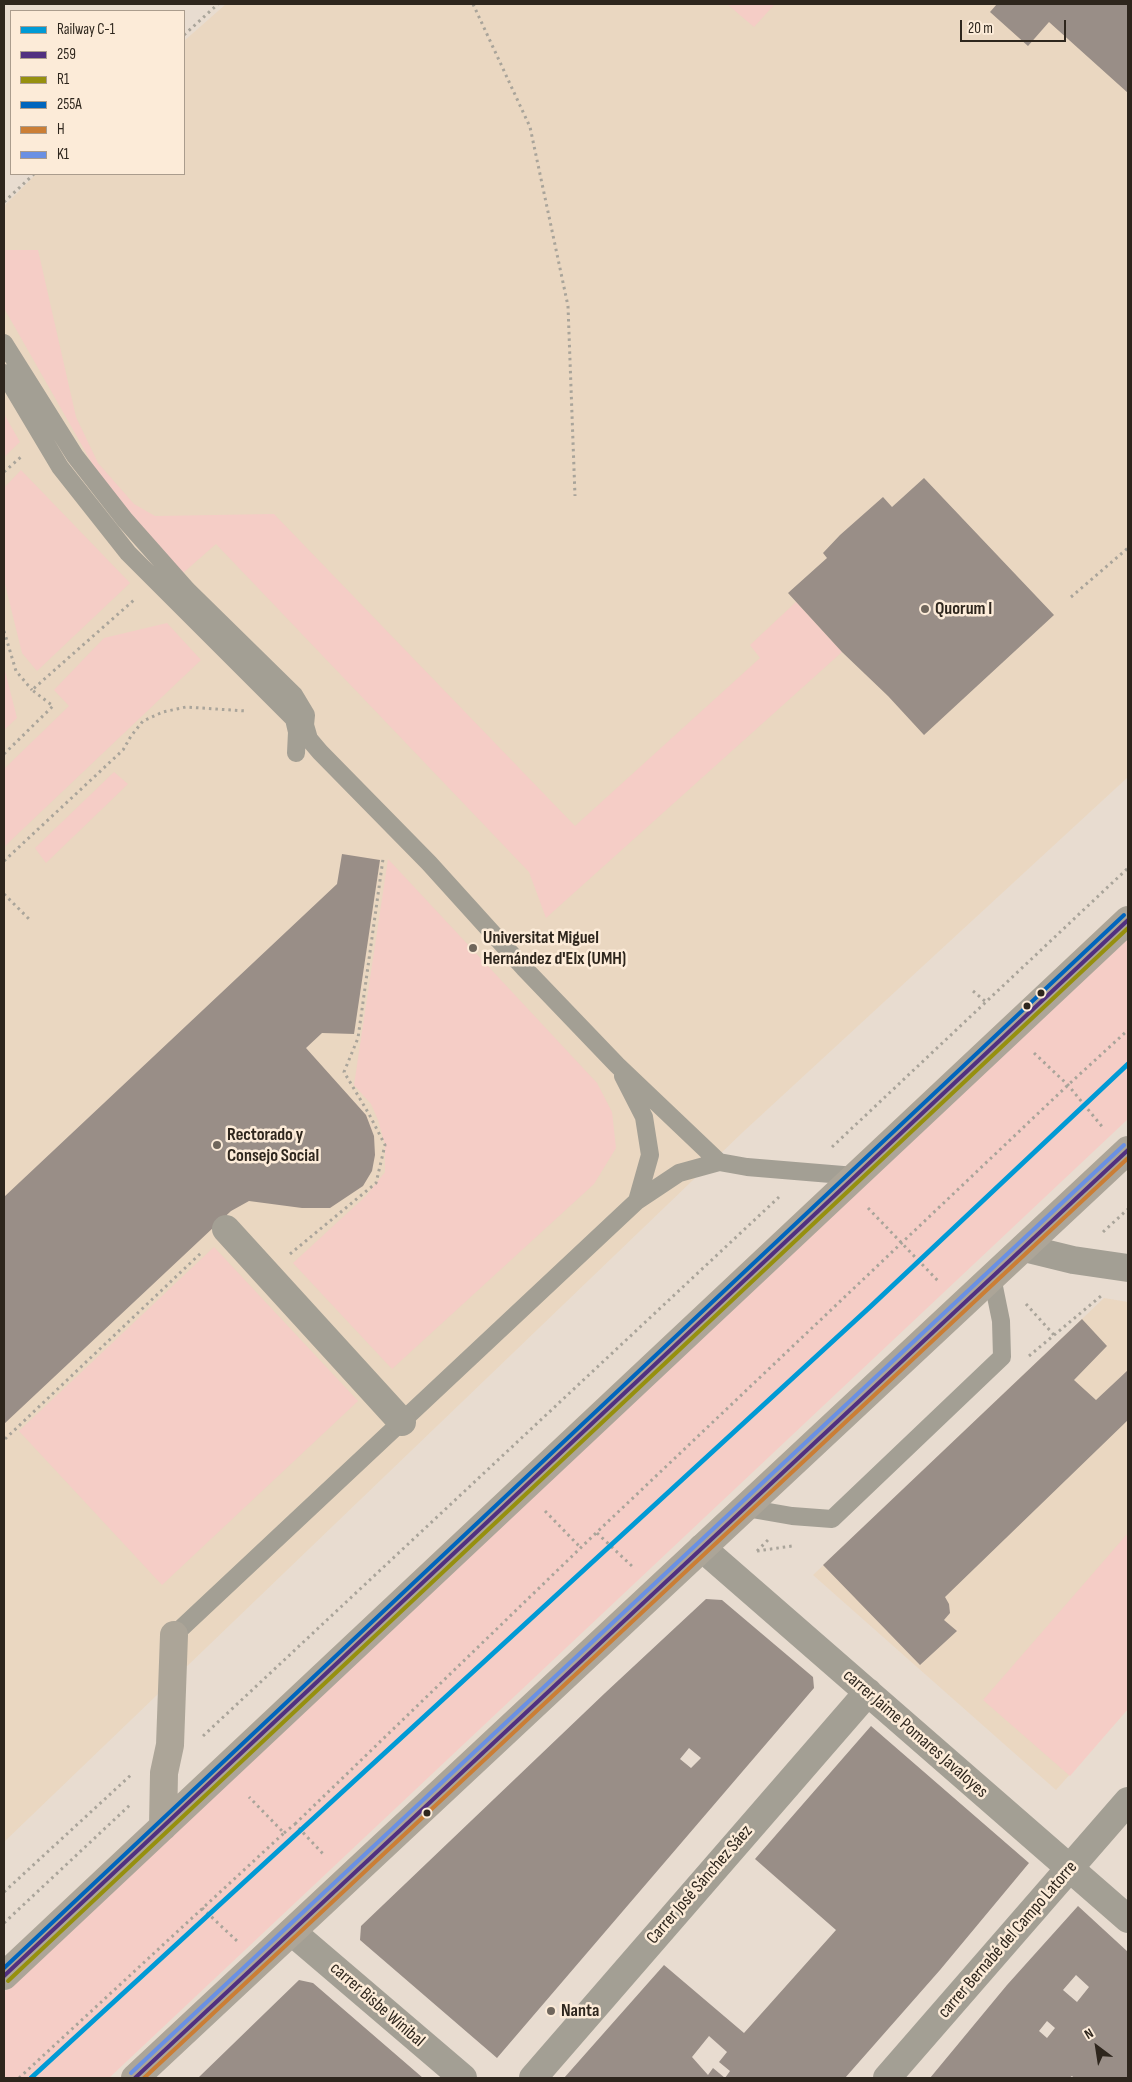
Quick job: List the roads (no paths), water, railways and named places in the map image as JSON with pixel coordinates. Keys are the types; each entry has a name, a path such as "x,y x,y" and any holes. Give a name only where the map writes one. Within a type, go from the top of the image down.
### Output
{"highway":[{"path":"4,1976 1128,920"},
{"path":"136,2078 1024,1248 1119,1143"},
{"path":"164,1827 152,1770 170,1745 174,1635"}],"street":[{"path":"226,1229 402,1422"},
{"path":"1024,1248 1073,1260 1128,1268"},
{"name":"carrer Jaime Pomares Javaloyes","path":"702,1548 1128,1919"},
{"name":"Carrer José Sánchez Sáez","path":"533,2078 868,1692"},
{"name":"carrer Bernabé del Campo Latorre","path":"887,2078 1128,1802"},
{"name":"carrer Bisbe Winibal","path":"292,1932 463,2078"}],"lane":[{"path":"4,343 74,456 124,520 187,590 294,695 306,715 305,725 309,739 320,752 429,863 524,968 617,1065 719,1162"},
{"path":"4,373 60,468 128,553 294,719 297,732 296,753"},
{"path":"617,1065 644,1117 650,1155 637,1201"},
{"path":"174,1635 637,1201 679,1173 719,1162 747,1167 855,1176"},
{"path":"746,1508 792,1516 832,1519 1002,1356 1001,1321 992,1277"}],"rail line":[{"name":"C-1","path":"31,2078 870,1307 1128,1064"}],"place":[{"name":"Quorum I","path":"925,609"},
{"name":"Universitat Miguel Hernández d'Elx (UMH)","path":"473,948"},
{"name":"Rectorado y Consejo Social","path":"217,1145"},
{"name":"Nanta","path":"551,2011"}]}
